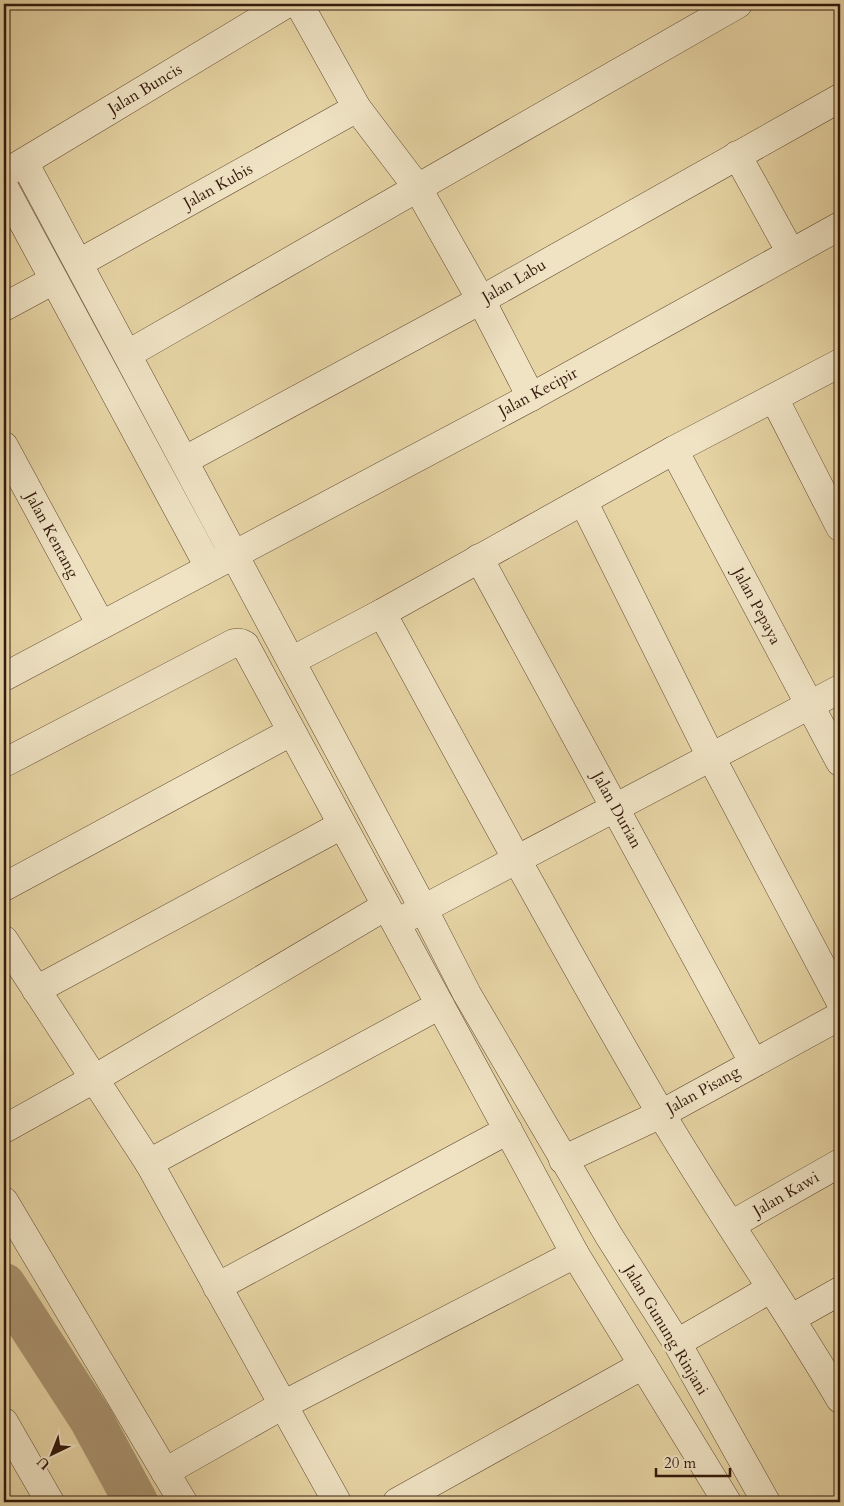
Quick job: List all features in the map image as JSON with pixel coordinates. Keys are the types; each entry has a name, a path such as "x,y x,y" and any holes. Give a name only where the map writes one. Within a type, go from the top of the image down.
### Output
{"street":[{"name":"Jalan Buncis","path":"14,168 286,4"},
{"path":"299,4 357,108 417,187 481,300 531,397"},
{"path":"128,354 738,4"},
{"name":"Jalan Labu","path":"185,460 481,300 840,98"},
{"name":"Jalan Kubis","path":"79,263 357,108"},
{"path":"737,155 791,253"},
{"name":"Jalan Gunung Rinjani","path":"14,168 79,263 424,908 467,994 563,1160 677,1343 766,1502"},
{"path":"4,187 209,568"},
{"name":"Jalan Kecipir","path":"7,668 101,625 209,568 531,397 840,226"},
{"path":"4,307 54,280"},
{"path":"291,661 382,613 674,450 840,363"},
{"path":"774,398 840,527"},
{"name":"Jalan Kentang","path":"4,446 101,625"},
{"name":"Jalan Pepaya","path":"674,450 840,762"},
{"path":"583,501 712,758 840,1002"},
{"name":"Jalan Durian","path":"479,558 753,1062"},
{"path":"382,613 517,861 661,1114 770,1289 792,1318 840,1399"},
{"path":"4,763 238,642 245,645 575,1254 642,1365 718,1499"},
{"path":"4,1129 391,916 424,908 517,861 840,689"},
{"path":"4,887 291,732"},
{"path":"36,990 342,825"},
{"path":"4,940 148,1163 337,1502"},
{"path":"148,1163 440,1005"},
{"name":"Jalan Pisang","path":"563,1160 661,1114 840,1016"},
{"path":"217,1287 508,1130"},
{"name":"Jalan Kawi","path":"731,1225 840,1163"},
{"path":"4,1201 183,1502"},
{"path":"165,1472 283,1405 575,1254"},
{"path":"677,1343 770,1289"},
{"path":"792,1318 840,1291"},
{"path":"397,1502 642,1365"},
{"path":"4,1422 50,1502"}],"waterway":[{"path":"4,1285 91,1419 136,1502"}]}
